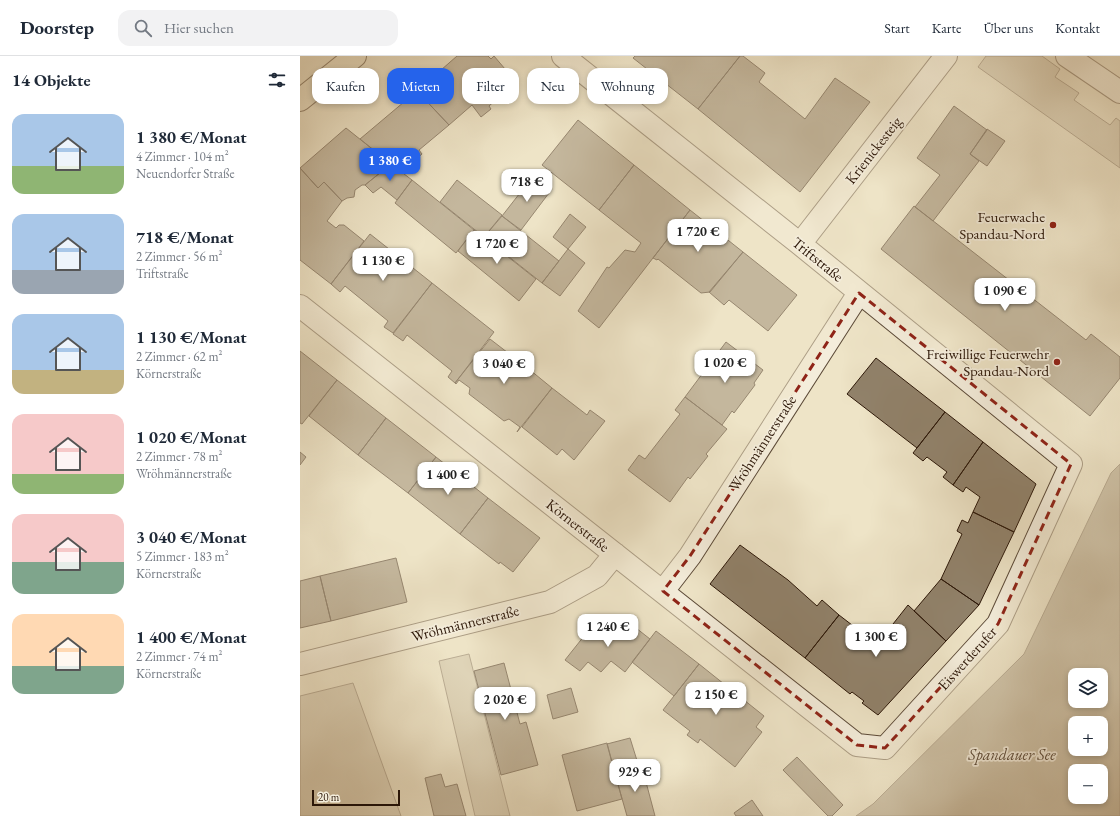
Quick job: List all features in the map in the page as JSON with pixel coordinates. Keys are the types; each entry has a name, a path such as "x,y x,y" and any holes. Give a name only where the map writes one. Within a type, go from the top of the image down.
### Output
{"main road":[{"path":"300,100 354,56"}],"street":[{"name":"Triftstraße","path":"563,56 800,244 858,293 1071,464"},
{"name":"Krienickesteig","path":"800,244 946,56"},
{"path":"1067,56 1120,92"},
{"name":"Wröhmännerstraße","path":"663,591 690,556 858,293"},
{"name":"Körnerstraße","path":"300,306 857,744"},
{"name":"Eiswerderufer","path":"857,744 884,748 998,624 1071,464"},
{"name":"Wröhmännerstraße","path":"300,664 550,602 597,576 615,554"}],"highlighted area":[{"path":"859,293 1071,464 998,624 885,748 857,745 663,591 690,556"}],"shaded area":[{"path":"986,56 1042,56 1060,69 1055,77 1079,93 1074,100 1110,125 1116,118 1120,121 1120,168 978,67"},
{"path":"469,654 510,816 475,816 439,661"},
{"path":"353,683 401,816 300,816 300,696"}],"water":[{"name":"Spandauer See","path":"1120,464 1120,816 856,816 873,804 1024,654 1111,473"}],"building":[{"path":"457,56 488,56 491,59 494,56 504,68 462,68 462,104 491,104 489,106 491,109 481,117 472,105 449,125 429,104 454,104 454,68 443,68"},
{"path":"635,56 740,56 698,109 668,85 668,68 646,68 633,58"},
{"path":"740,56 743,56 765,73 759,82 805,119 835,78 870,102 800,192 698,109"},
{"path":"402,104 429,104 449,125 419,150 422,154 401,172 360,139"},
{"path":"954,106 987,130 970,154 979,161 933,221 915,207 940,175 917,158"},
{"path":"578,120 634,165 599,210 542,165"},
{"path":"346,128 391,164 365,185 362,185 355,190 354,197 347,198 342,201 324,182 318,188 300,168"},
{"path":"987,129 1005,141 987,166 970,154"},
{"path":"391,164 412,180 397,200 381,187 373,193 365,185"},
{"path":"634,165 690,210 599,328 578,311 607,267 609,268 625,250 635,252 641,243 599,210"},
{"path":"300,168 318,188 324,182 342,201 327,221 336,228 339,225 344,225 364,241 331,284 300,260"},
{"path":"534,175 552,189 521,230 502,216"},
{"path":"412,180 474,230 456,253 395,203"},
{"path":"457,180 502,215 484,237 440,202"},
{"path":"914,206 1086,340 1091,334 1120,357 1120,378 1090,416 881,249"},
{"path":"690,210 743,252 710,292 701,293 658,259 653,258"},
{"path":"570,214 586,227 568,249 553,237"},
{"path":"502,216 559,261 542,283 484,237"},
{"path":"474,230 536,279 519,301 458,251"},
{"path":"370,234 432,283 393,333 384,327 388,321 345,286 340,292 331,284"},
{"path":"568,249 585,263 560,296 542,283"},
{"path":"743,252 797,295 768,331 729,300 724,305 709,292"},
{"path":"432,283 494,332 455,383 448,377 452,371 407,335 403,341 393,334"},
{"path":"490,339 512,356 512,364 523,373 530,370 552,388 517,432 520,427 509,419 504,421 469,394 470,388 459,380 456,384 455,383"},
{"path":"726,342 763,370 754,383 755,385 734,413 732,411 722,425 685,397"},
{"path":"300,351 337,380 302,424 300,423"},
{"path":"876,358 945,412 917,448 847,394"},
{"path":"337,380 386,418 358,455 309,416"},
{"path":"552,388 587,415 590,410 605,421 574,460 562,449 557,455 522,427"},
{"path":"685,397 727,429 706,454 708,456 690,479 688,477 670,502 628,470 639,455 645,459 680,414 675,410"},
{"path":"945,412 983,442 953,485 943,477 947,472 927,457 923,461 913,453"},
{"path":"386,418 436,457 408,493 358,455"},
{"path":"983,442 1036,484 1014,532 973,512 980,497 966,487 963,492 953,485"},
{"path":"300,452 306,457 300,465"},
{"path":"436,457 488,498 460,534 408,493"},
{"path":"488,498 540,538 513,572 500,562 499,564 460,534"},
{"path":"973,512 1014,532 979,605 941,579 962,534 957,531 962,520 968,523"},
{"path":"740,545 788,580 817,606 822,600 839,615 805,658 710,584"},
{"path":"396,558 407,602 331,621 320,576"},
{"path":"320,576 331,621 300,628 300,581"},
{"path":"941,579 979,605 946,641 914,611"},
{"path":"908,605 946,641 878,715 862,703 864,701 852,692 850,694 805,658 839,615 865,635 873,645 878,643"},
{"path":"596,621 610,632 616,624 630,635 636,628 650,639 625,672 611,661 601,672 588,662 580,671 565,660"},
{"path":"656,631 699,664 674,696 632,662"},
{"path":"504,663 520,724 526,722 538,765 501,775 474,671"},
{"path":"699,664 764,716 756,727 762,732 735,767 700,739 698,743 687,735 690,731 663,710"},
{"path":"571,688 578,712 553,719 547,695"},
{"path":"630,738 639,767 615,774 607,744"},
{"path":"607,743 622,799 577,811 562,755"},
{"path":"797,757 843,805 832,816 828,816 783,770"},
{"path":"642,767 655,816 627,816 615,774"},
{"path":"441,774 445,787 457,784 466,816 434,816 425,778"},
{"path":"752,800 763,816 736,816 734,813"}],"place":[{"name":"Feuerwache Spandau-Nord","path":"1053,225"},
{"name":"Freiwillige Feuerwehr Spandau-Nord","path":"1057,362"}]}
